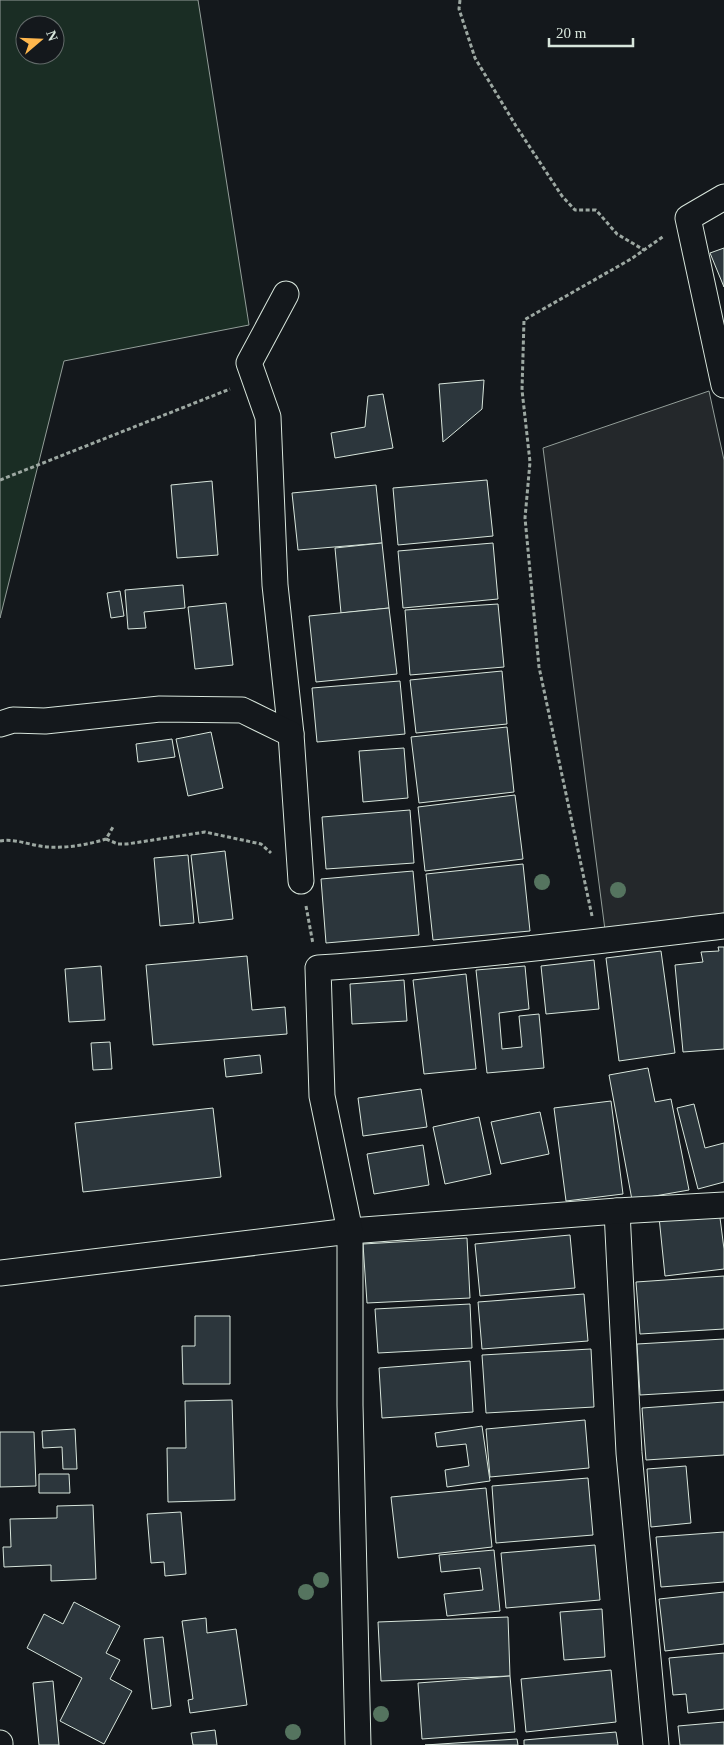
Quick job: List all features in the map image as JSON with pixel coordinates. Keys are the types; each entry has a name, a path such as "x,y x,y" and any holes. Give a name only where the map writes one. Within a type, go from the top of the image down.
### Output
{"street":[{"path":"724,197 688,218 724,385"},
{"path":"286,294 249,363 268,417 275,585 291,734 301,881"},
{"path":"0,724 13,720 64,719 160,709 242,710 291,734"},
{"path":"358,1745 350,1405 350,1231 322,1096 318,968 368,965 724,926"},
{"path":"0,1273 350,1231 617,1211 724,1206"},
{"path":"617,1211 629,1453 656,1745"}],"path":[{"path":"460,0 458,9 475,58 516,126 562,196 575,210 596,210 617,234 644,250"},
{"path":"597,941 539,668 525,518 530,462 522,390 524,320 631,259 688,218"},
{"path":"0,480 230,389"},
{"path":"106,839 113,827"},
{"path":"0,841 54,847 85,845 106,839 118,844 128,844 205,832 261,844 301,881 318,968"}],"green space":[{"path":"0,0 198,0 249,325 64,361 0,618"}],"shaded area":[{"path":"709,391 724,460 724,913 605,930 543,448"}],"building":[{"path":"724,248 724,287 710,253"},
{"path":"484,380 482,409 443,442 439,384"},
{"path":"383,394 393,448 335,458 331,433 365,427 368,396"},
{"path":"487,480 493,536 398,545 393,488"},
{"path":"212,481 218,555 177,558 171,485"},
{"path":"376,485 382,543 298,550 292,493"},
{"path":"382,543 389,608 341,613 335,548"},
{"path":"493,543 498,599 403,608 398,551"},
{"path":"183,585 185,608 144,612 146,628 128,629 125,590"},
{"path":"120,591 124,616 111,618 107,593"},
{"path":"226,603 233,665 195,669 188,607"},
{"path":"498,604 504,667 410,675 405,610"},
{"path":"389,608 397,674 316,682 309,616"},
{"path":"502,671 507,724 416,733 410,680"},
{"path":"400,681 405,734 317,742 312,688"},
{"path":"507,727 514,792 419,803 411,737"},
{"path":"211,732 223,788 188,796 176,739"},
{"path":"172,739 175,757 138,762 136,744"},
{"path":"404,748 408,798 363,802 359,751"},
{"path":"515,795 523,859 425,871 418,807"},
{"path":"410,810 414,863 326,869 322,817"},
{"path":"225,851 233,919 199,923 191,855"},
{"path":"188,855 194,923 160,926 154,858"},
{"path":"523,864 530,931 433,940 426,874"},
{"path":"413,871 419,935 326,943 321,879"},
{"path":"718,947 724,947 724,1049 683,1052 675,965 703,962 701,952 719,951"},
{"path":"661,951 675,1053 619,1061 606,958"},
{"path":"247,956 252,1010 285,1007 287,1034 153,1045 146,965"},
{"path":"594,960 599,1009 546,1014 541,966"},
{"path":"101,966 105,1020 69,1022 65,969"},
{"path":"525,966 529,1009 499,1013 502,1049 522,1047 519,1016 539,1014 544,1068 487,1073 476,970"},
{"path":"466,974 476,1069 424,1074 413,980"},
{"path":"404,980 407,1021 352,1024 350,984"},
{"path":"110,1042 112,1069 93,1070 91,1043"},
{"path":"260,1055 262,1073 226,1077 224,1059"},
{"path":"648,1068 655,1102 671,1099 689,1190 632,1200 609,1075"},
{"path":"421,1089 427,1127 363,1136 358,1098"},
{"path":"611,1101 623,1194 566,1201 554,1108"},
{"path":"694,1104 705,1148 724,1143 724,1182 698,1189 677,1108"},
{"path":"213,1108 221,1177 83,1192 75,1123"},
{"path":"540,1112 549,1154 501,1164 491,1122"},
{"path":"479,1117 491,1174 445,1184 433,1127"},
{"path":"423,1145 429,1185 374,1194 367,1154"},
{"path":"719,1210 724,1249 724,1269 665,1276 659,1217"},
{"path":"570,1235 575,1288 480,1296 475,1244"},
{"path":"467,1238 470,1298 367,1303 363,1244"},
{"path":"724,1276 724,1329 640,1334 636,1282"},
{"path":"584,1294 588,1341 482,1349 478,1302"},
{"path":"470,1304 472,1348 378,1353 375,1309"},
{"path":"195,1316 230,1316 230,1384 183,1384 182,1346 195,1346"},
{"path":"724,1339 724,1390 640,1395 637,1344"},
{"path":"591,1349 594,1407 486,1413 482,1355"},
{"path":"470,1361 473,1412 382,1418 379,1368"},
{"path":"232,1400 235,1500 168,1502 167,1448 186,1448 185,1401"},
{"path":"724,1402 724,1455 646,1460 642,1408"},
{"path":"585,1420 589,1468 490,1477 486,1429"},
{"path":"482,1426 490,1481 447,1487 445,1470 469,1466 466,1444 437,1447 435,1433"},
{"path":"75,1429 77,1469 63,1469 62,1447 43,1448 42,1431"},
{"path":"0,1432 34,1432 36,1486 0,1487"},
{"path":"686,1466 691,1523 651,1527 647,1469"},
{"path":"39,1474 69,1474 70,1493 39,1493"},
{"path":"588,1478 593,1535 496,1543 492,1486"},
{"path":"486,1488 492,1547 398,1558 391,1497"},
{"path":"93,1505 96,1579 51,1581 51,1565 4,1567 3,1547 11,1547 10,1519 57,1518 57,1506"},
{"path":"181,1512 186,1574 165,1576 164,1562 151,1563 147,1514"},
{"path":"724,1532 724,1582 661,1587 656,1537"},
{"path":"595,1545 600,1600 506,1608 501,1553"},
{"path":"494,1550 500,1611 447,1616 444,1594 483,1590 480,1568 441,1572 439,1555"},
{"path":"724,1592 724,1644 665,1651 659,1599"},
{"path":"74,1602 120,1626 106,1653 120,1660 110,1679 132,1691 104,1744 60,1721 82,1678 27,1648 44,1614 63,1624"},
{"path":"602,1609 605,1657 564,1660 560,1612"},
{"path":"508,1617 510,1676 381,1681 378,1622"},
{"path":"206,1618 207,1633 236,1629 247,1705 190,1713 188,1700 193,1699 182,1621"},
{"path":"163,1637 171,1706 152,1709 144,1639"},
{"path":"724,1653 724,1709 688,1713 686,1694 673,1695 669,1658"},
{"path":"611,1670 616,1722 526,1732 521,1679"},
{"path":"510,1676 515,1732 422,1739 418,1683"},
{"path":"53,1681 59,1745 39,1745 33,1683"},
{"path":"724,1722 724,1745 680,1745 678,1726"},
{"path":"215,1730 217,1745 193,1745 191,1733"},
{"path":"616,1732 618,1745 524,1745 524,1740"},
{"path":"517,1739 518,1745 425,1745"}]}
